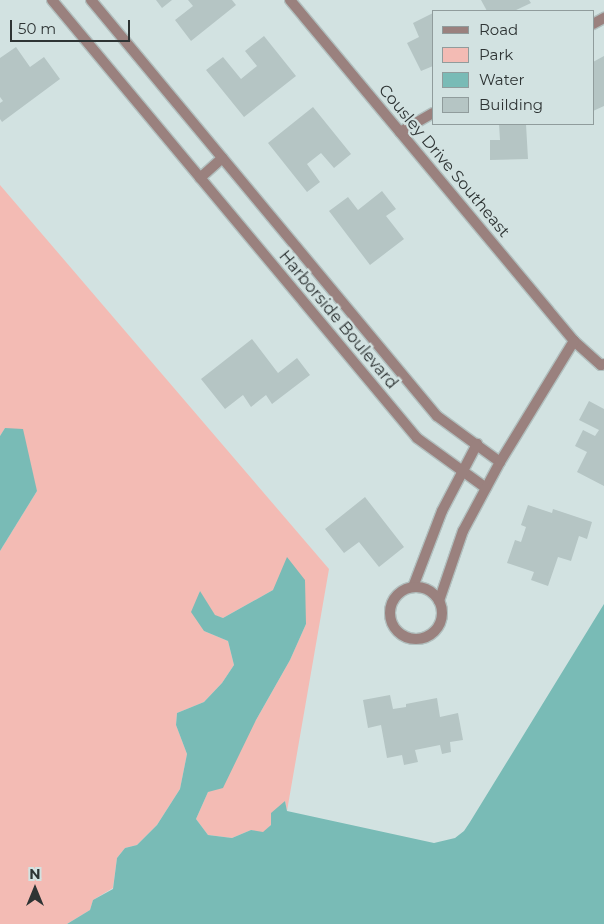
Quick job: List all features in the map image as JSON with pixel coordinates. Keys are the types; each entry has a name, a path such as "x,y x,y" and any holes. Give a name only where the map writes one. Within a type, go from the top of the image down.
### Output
{"street":[{"name":"Harborside Boulevard","path":"52,0 417,438 486,488"},
{"name":"Harborside Boulevard","path":"90,0 437,416 500,462"},
{"name":"Cousley Drive Southeast","path":"290,0 574,341 601,365 604,364"},
{"path":"400,132 432,114"},
{"path":"200,178 222,158"},
{"path":"439,601 463,530 500,462 574,341"},
{"path":"413,587 442,511 477,444"},
{"path":"413,587 431,591 439,601 442,612 442,620 432,633 417,638 402,634 392,621 392,606 400,592 413,587"}],"green space":[{"path":"0,185 329,569 287,811 285,801 271,825 263,833 251,830 232,838 208,835 196,819 208,792 256,720 290,660 306,624 273,590 223,618 215,616 199,591 204,631 228,641 234,665 222,683 204,702 177,713 176,725 187,754 180,789 157,825 137,845 125,848 117,858 113,888 93,900 90,910 67,924 0,924 0,551 37,491 5,428 0,436"}],"water":[{"path":"5,428 23,429 37,491 0,551 0,436"},
{"path":"287,557 305,580 306,624 290,660 256,720 223,788 208,792 196,819 208,835 232,838 251,830 263,832 271,825 271,813 285,801 287,811 434,843 455,838 464,831 470,822 604,604 604,924 67,924 90,910 93,900 113,889 117,858 125,848 137,845 157,825 180,789 187,754 176,725 177,713 204,702 222,683 234,665 228,641 204,631 191,612 200,591 215,615 223,618 273,590"}],"building":[{"path":"156,0 172,0 162,8"},
{"path":"188,0 232,0 236,5 191,41 175,20 193,6"},
{"path":"481,0 529,0 531,3 516,10 486,10"},
{"path":"432,14 432,66 421,71 407,43 419,37 413,23"},
{"path":"264,36 296,76 244,117 206,70 223,57 241,79 257,66 245,51"},
{"path":"16,47 30,67 44,57 60,79 2,122 0,119 0,103 3,101 0,97 0,58"},
{"path":"604,56 604,106 594,111 594,61"},
{"path":"313,107 351,154 334,168 321,153 307,164 320,182 307,192 268,143"},
{"path":"499,125 526,125 528,159 490,160 490,140 500,140"},
{"path":"382,191 396,209 386,216 404,239 370,265 329,211 348,197 358,210"},
{"path":"252,339 278,373 297,358 310,375 272,404 266,395 251,407 243,395 225,409 201,379"},
{"path":"589,401 604,409 604,486 577,472 587,452 575,446 583,430 595,436 599,430 579,420"},
{"path":"365,497 404,547 379,567 359,542 344,553 325,529"},
{"path":"528,505 552,513 553,509 592,522 587,539 579,536 571,561 558,557 548,586 531,580 534,572 507,563 515,540 521,542 526,527 521,525"},
{"path":"390,695 393,709 406,707 406,704 437,698 440,717 458,713 463,740 450,742 451,752 442,754 440,745 415,750 418,762 404,765 402,755 387,758 381,725 368,728 363,700"}]}
